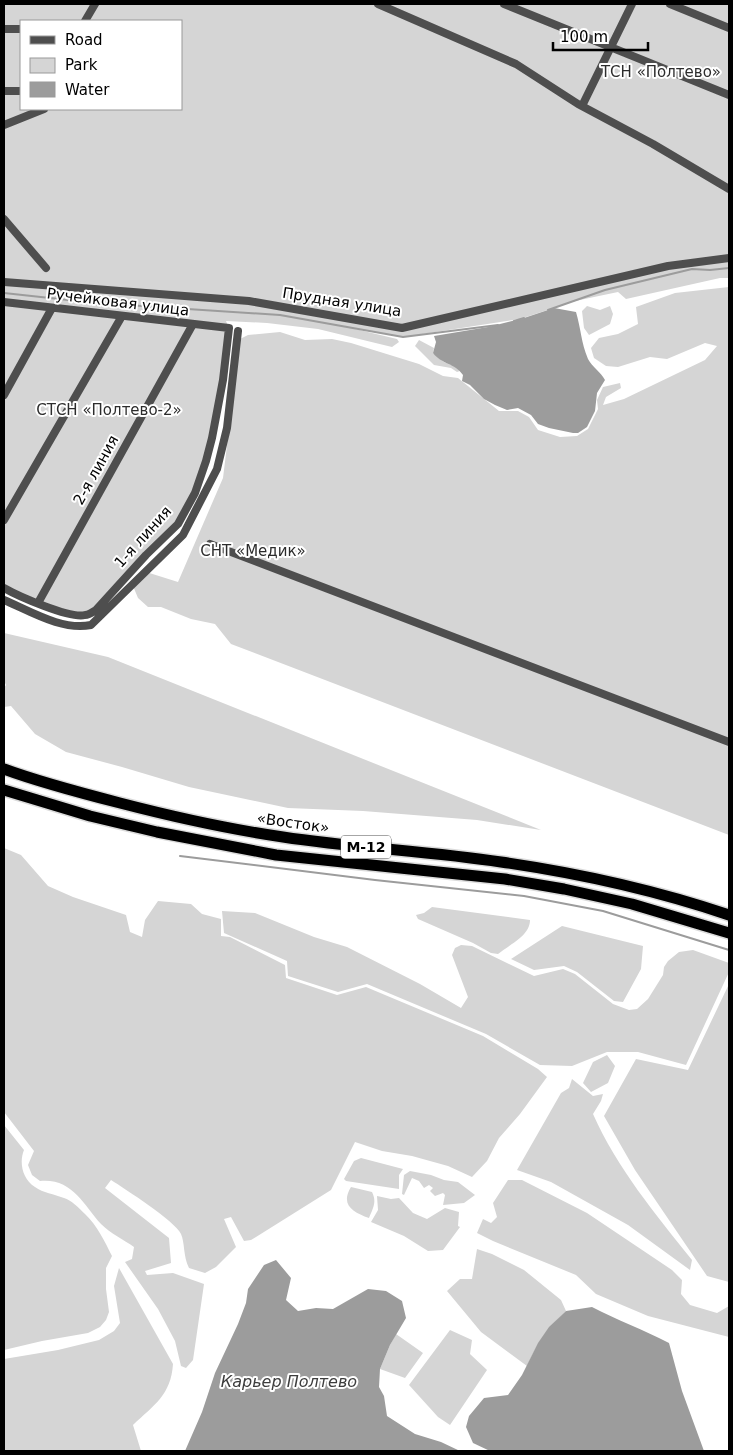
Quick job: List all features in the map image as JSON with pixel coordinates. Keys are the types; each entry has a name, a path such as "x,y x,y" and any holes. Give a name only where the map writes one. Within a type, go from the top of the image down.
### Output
{"highway":[{"name":"«Восток»","path":"4,769 51,785 155,812 219,826 283,837 499,861 572,873 696,904 729,915"},
{"name":"М-12","path":"4,790 90,816 157,832 276,855 505,879 564,889 632,904 729,933"}],"street":[{"path":"86,20 95,4"},
{"path":"378,4 516,64 582,106 729,188"},
{"path":"504,4 729,95"},
{"path":"582,106 632,4"},
{"path":"670,4 729,28"},
{"path":"4,29 20,29"},
{"path":"4,91 20,91"},
{"path":"4,125 42,110"},
{"path":"4,219 46,268"},
{"name":"Прудная улица","path":"4,282 249,301 402,328 668,266 729,258"},
{"name":"Ручейковая улица","path":"4,302 229,328"},
{"path":"4,395 52,308"},
{"path":"4,520 122,316"},
{"name":"2-я линия","path":"38,603 193,324"},
{"name":"1-я линия","path":"38,603 72,616 86,616 96,610 146,555 178,524 195,493 206,461 224,380 229,328"},
{"path":"4,600 56,622 81,627 91,625 183,535 217,469 226,428 238,332"},
{"path":"210,544 729,742"},
{"path":"4,588 38,603"}],"green space":[{"path":"4,4 729,4 729,278 720,278 626,299 618,292 575,301 520,319 403,337 351,328 397,339 399,342 392,347 318,329 267,323 226,321 229,328 206,461 178,524 96,610 72,616 4,588"},
{"name":"СНТ «Медик»","path":"729,287 729,835 231,644 215,624 191,619 161,607 148,607 138,598 133,586 143,571 178,582 223,478 240,339 248,335 280,332 305,340 332,339 351,343 419,364 443,376 458,378 499,411 518,411 529,417 538,430 560,437 577,436 588,429 598,409 597,400 603,387 620,383 621,388 606,397 603,405 624,399 705,360 717,346 705,343 667,359 650,357 618,367 606,366 594,358 591,348 599,338 618,334 638,324 636,307 675,293"},
{"path":"587,306 600,310 610,306 613,314 610,324 589,335 584,328 582,311"},
{"path":"419,340 434,348 433,353 444,362 457,367 460,371 457,372 451,368 434,365 415,346"},
{"path":"4,633 108,657 541,830 477,820 363,811 288,808 189,787 66,752 35,734 11,706 4,707 4,688 6,685 4,681"},
{"path":"4,848 21,855 48,886 73,897 126,915 130,932 142,937 145,920 158,901 191,904 202,914 221,919 221,936 230,937 285,965 286,978 337,995 366,987 483,1036 538,1069 547,1077 520,1114 499,1138 487,1161 472,1177 448,1166 412,1156 382,1151 355,1142 331,1190 251,1240 244,1241 231,1217 224,1219 236,1247 216,1267 205,1273 189,1268 181,1234 170,1221 111,1180 105,1188 169,1238 171,1263 145,1271 147,1275 173,1273 204,1284 193,1360 186,1368 181,1366 175,1341 158,1309 125,1262 132,1259 134,1247 101,1224 69,1188 51,1181 40,1181 32,1175 28,1165 34,1151 4,1112"},
{"path":"432,907 530,920 527,931 498,954 491,953 418,919 416,915 424,913"},
{"path":"222,911 255,913 314,937 347,947 420,984 461,1008 468,997 452,955 455,948 461,945 472,946 534,976 563,969 575,974 613,1004 629,1010 637,1009 648,999 663,975 664,967 679,952 693,950 729,963 729,972 686,1065 638,1052 607,1052 572,1066 540,1065 486,1034 367,984 338,992 288,976 287,961 224,933"},
{"path":"562,926 643,946 641,969 623,1002 614,1001 577,972 564,966 534,970 511,959"},
{"path":"729,984 729,1282 707,1276 635,1170 604,1116 636,1059 688,1070"},
{"path":"607,1055 615,1066 608,1083 591,1092 583,1083 593,1062"},
{"path":"572,1079 593,1096 603,1094 593,1114 625,1172 692,1260 690,1270 628,1225 551,1182 517,1170 561,1093 569,1088"},
{"path":"4,1125 24,1150 22,1165 27,1180 38,1189 67,1199 78,1207 97,1228 112,1256 106,1268 109,1312 106,1320 100,1327 88,1333 4,1350"},
{"path":"361,1158 403,1169 399,1175 399,1189 346,1181 344,1179 354,1161"},
{"path":"410,1171 458,1182 475,1195 464,1203 443,1205 445,1195 443,1193 435,1196 430,1191 433,1188 429,1185 424,1188 419,1181 412,1178 404,1195 402,1194 404,1175"},
{"path":"508,1180 522,1180 587,1213 672,1270 682,1280 681,1294 690,1305 717,1313 729,1306 729,1337 648,1316 596,1294 576,1275 477,1233 483,1219 491,1223 497,1217 493,1203"},
{"path":"351,1187 372,1192 374,1202 369,1218 350,1207 347,1199"},
{"path":"377,1196 391,1199 399,1198 413,1213 427,1219 445,1208 459,1212 458,1226 460,1227 443,1250 428,1251 404,1236 371,1222 378,1210"},
{"path":"477,1249 492,1254 524,1270 561,1300 566,1311 543,1337 527,1366 481,1332 447,1291 460,1279 472,1279"},
{"path":"119,1268 173,1364 172,1375 165,1392 133,1425 141,1451 4,1451 4,1359 58,1350 99,1340 114,1331 120,1323 114,1286"},
{"path":"450,1330 472,1340 470,1354 487,1370 450,1425 438,1417 409,1385"},
{"path":"396,1334 423,1353 405,1378 380,1369"}],"water":[{"path":"554,308 576,312 588,359 605,380 597,393 595,411 587,427 578,433 549,428 538,424 531,415 518,408 507,410 484,399 470,385 462,381 463,375 460,371 436,357 433,353 436,342 434,336 488,327"},
{"name":"Карьер Полтево","path":"276,1260 291,1278 286,1300 298,1311 316,1308 333,1309 368,1289 386,1291 402,1301 406,1318 390,1345 380,1369 379,1387 384,1396 387,1416 415,1434 441,1442 460,1451 185,1451 202,1412 215,1373 238,1324 246,1303 248,1289 264,1265"},
{"path":"592,1307 669,1343 682,1391 704,1451 490,1451 473,1443 466,1427 469,1416 484,1398 508,1395 522,1375 538,1343 549,1327 566,1311"}],"waterway":[{"path":"548,310 605,290 692,269 729,268"},
{"path":"4,293 96,303 280,315 403,337 498,325"},
{"path":"514,321 524,318"},
{"path":"180,856 524,896 603,911 729,950"}],"park label":[{"name":"ТСН «Полтево»","path":"661,72"},
{"name":"СТСН «Полтево-2»","path":"109,410"}]}
